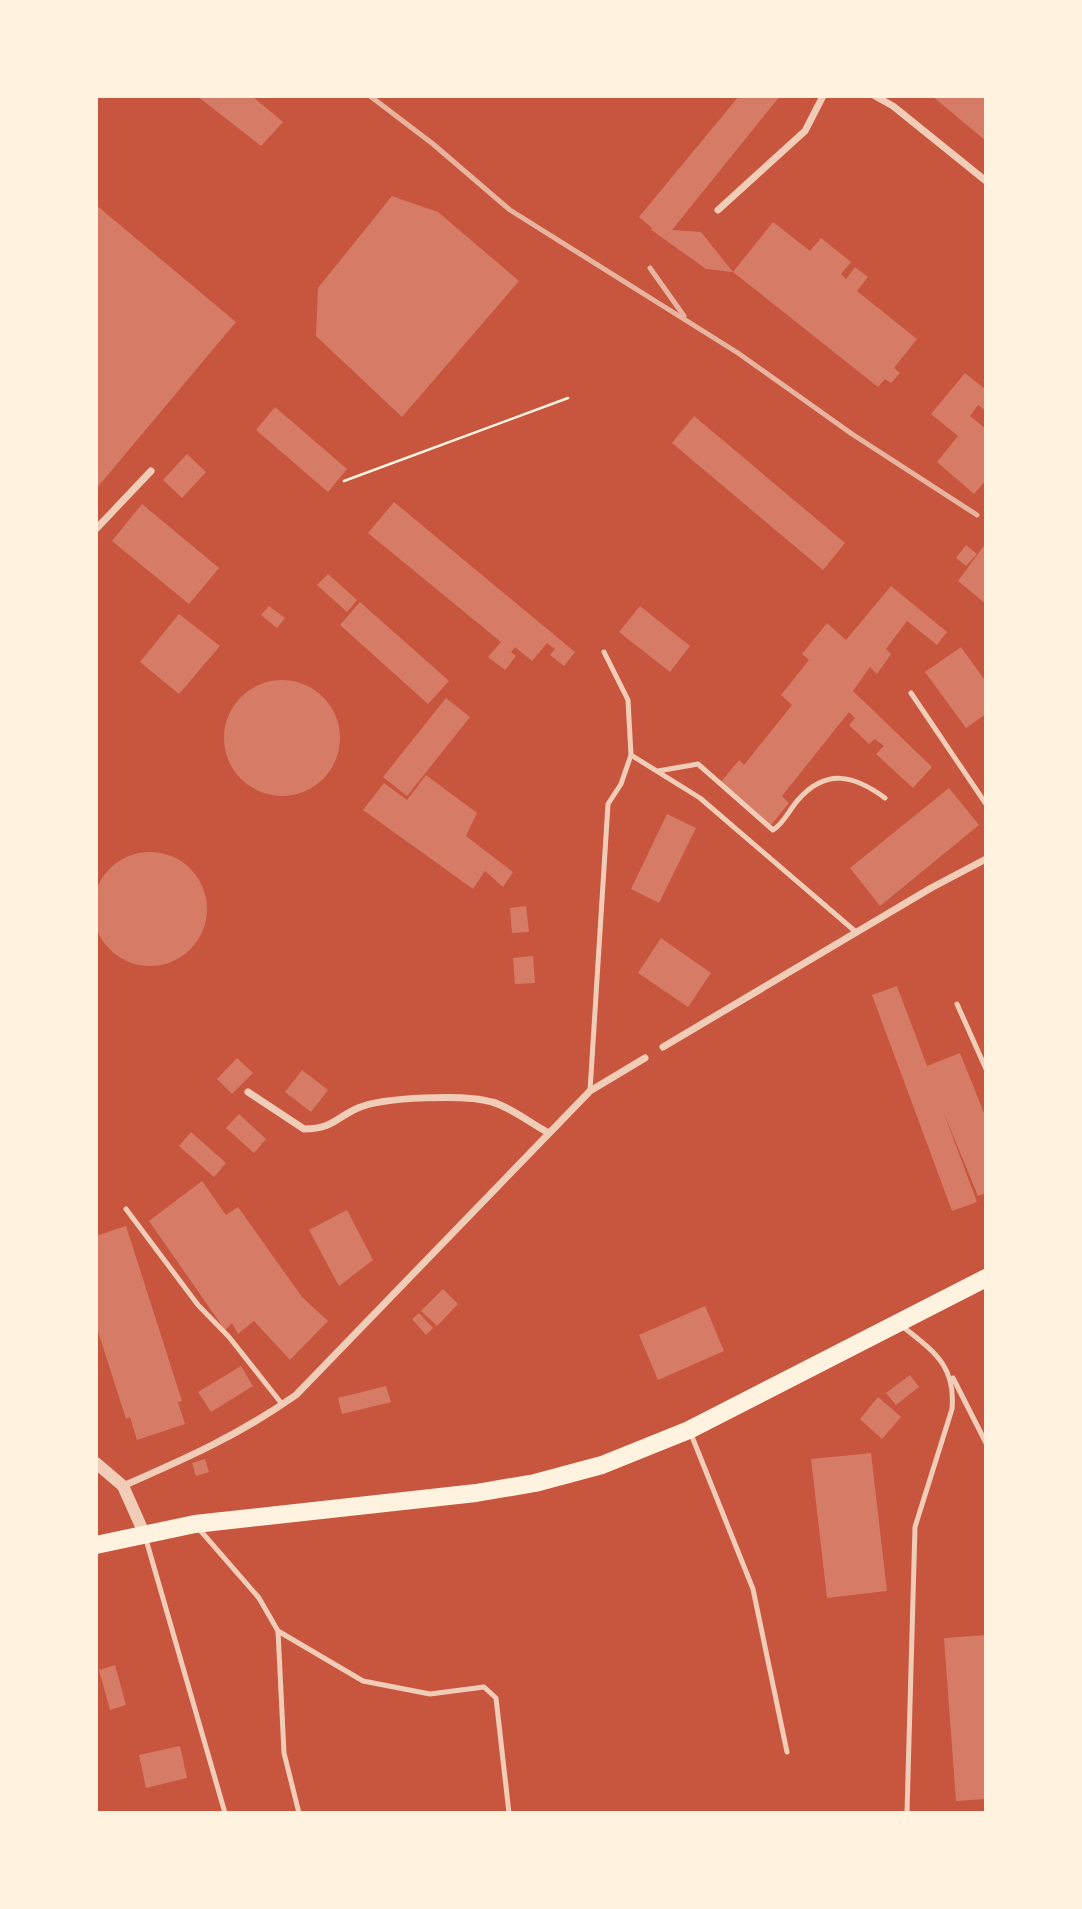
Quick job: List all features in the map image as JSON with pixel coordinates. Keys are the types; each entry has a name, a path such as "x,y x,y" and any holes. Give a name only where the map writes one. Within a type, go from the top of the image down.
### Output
{"main road":[{"path":"96,1545 195,1524 506,1489 602,1465 689,1430 986,1278"}],"street":[{"path":"718,210 805,131 823,96"},
{"path":"875,96 893,106 986,181"},
{"path":"96,529 151,471"},
{"path":"663,1047 856,932 986,859"},
{"path":"123,1486 217,1445 296,1395 590,1091 645,1058"},
{"path":"248,1092 304,1129 333,1125 357,1108 393,1099 475,1100 493,1102 549,1133"},
{"path":"96,1463 123,1486 144,1533"}],"lane":[{"path":"590,1091 608,804 621,784 631,755 628,700 604,652"},
{"path":"911,693 986,804"},
{"path":"631,755 701,798 856,932"},
{"path":"657,771 698,764 773,830 811,788 836,778 864,782 884,798"},
{"path":"957,1004 986,1069"},
{"path":"126,1209 198,1305 229,1337 282,1404"},
{"path":"897,1322 929,1348 951,1375 986,1443"},
{"path":"907,1812 915,1527 952,1409 951,1375"},
{"path":"689,1430 753,1589 787,1752"},
{"path":"195,1524 259,1598 278,1631 284,1753 299,1813"},
{"path":"144,1533 225,1813"},
{"path":"278,1631 363,1682 430,1694 484,1687 496,1698 509,1813"}],"path":[{"path":"344,481 568,398"}],"building":[{"path":"197,96 252,96 283,122 261,146"},
{"path":"739,96 780,96 672,230 701,232 733,272 706,269 650,229 653,229 639,217"},
{"path":"932,96 986,96 986,141"},
{"path":"392,196 438,212 519,281 402,417 316,336 318,288"},
{"path":"96,205 236,322 96,489"},
{"path":"773,222 810,251 821,238 851,262 841,274 846,279 855,267 868,277 857,291 917,339 894,368 900,373 891,383 885,379 878,387 733,272"},
{"path":"965,373 986,390 986,411 978,405 970,416 986,429 986,480 974,494 937,462 958,436 931,414"},
{"path":"275,407 347,469 328,492 256,430"},
{"path":"694,416 845,543 823,570 672,443"},
{"path":"187,454 206,472 182,498 163,480"},
{"path":"394,502 575,652 564,666 550,655 555,649 547,643 532,661 515,647 511,652 516,656 505,670 488,657 501,642 368,533"},
{"path":"142,504 219,568 189,604 112,541"},
{"path":"986,543 986,604 958,581"},
{"path":"966,545 977,554 966,566 956,558"},
{"path":"328,574 357,600 347,612 317,585"},
{"path":"891,586 947,632 937,645 907,621 886,649 891,654 877,674 870,667 853,691 932,767 913,788 876,754 884,746 875,739 869,744 849,725 855,718 849,712 782,796 789,803 771,825 721,782 739,760 744,765 792,705 781,695 809,660 802,654 827,623 846,640"},
{"path":"360,602 449,681 428,704 340,625"},
{"path":"269,606 285,618 277,628 261,615"},
{"path":"640,606 690,646 670,672 619,632"},
{"path":"179,614 220,646 179,694 140,662"},
{"path":"961,647 986,682 986,714 966,728 925,672"},
{"path":"282,680 304,685 323,697 335,716 340,738 335,760 323,779 304,791 282,796 260,791 241,779 229,760 224,738 229,716 241,697 260,685"},
{"path":"446,698 470,717 407,796 383,777"},
{"path":"426,775 477,813 466,836 513,872 503,887 485,871 473,889 363,810 384,783 407,800"},
{"path":"949,788 979,825 880,906 850,868"},
{"path":"667,814 696,828 659,903 631,889"},
{"path":"150,852 172,856 191,868 203,887 207,909 203,931 191,950 172,962 150,966 128,962 109,950 97,931 93,909 97,887 109,868 128,856"},
{"path":"526,906 529,932 512,933 510,908"},
{"path":"661,938 711,973 688,1007 638,973"},
{"path":"533,956 535,983 515,984 513,958"},
{"path":"897,986 927,1066 960,1053 986,1118 986,1193 978,1196 943,1111 977,1202 952,1211 872,995"},
{"path":"237,1058 253,1073 232,1094 217,1079"},
{"path":"302,1070 328,1090 311,1112 285,1092"},
{"path":"239,1114 266,1139 254,1153 226,1128"},
{"path":"191,1132 226,1163 214,1177 179,1146"},
{"path":"202,1181 226,1215 238,1207 302,1297 328,1321 290,1360 254,1321 238,1334 232,1323 225,1330 149,1221"},
{"path":"347,1210 373,1260 339,1286 309,1230"},
{"path":"126,1226 182,1401 178,1402 185,1424 137,1440 130,1417 126,1419 96,1325 96,1236"},
{"path":"443,1289 458,1304 437,1326 421,1311"},
{"path":"705,1306 724,1351 658,1380 639,1335"},
{"path":"419,1313 433,1328 426,1335 412,1319"},
{"path":"241,1366 253,1386 211,1412 198,1392"},
{"path":"910,1375 919,1387 896,1405 886,1393"},
{"path":"386,1386 391,1402 342,1414 338,1398"},
{"path":"878,1397 901,1417 882,1439 860,1419"},
{"path":"871,1453 887,1591 827,1598 811,1459"},
{"path":"205,1459 209,1472 196,1476 192,1463"},
{"path":"986,1635 986,1799 956,1801 944,1638"},
{"path":"115,1665 126,1705 110,1710 99,1670"},
{"path":"180,1746 187,1778 146,1788 139,1755"}],"railway":[{"path":"370,96 433,144 510,210 738,353 852,434 977,515"},
{"path":"650,268 684,316"}]}
